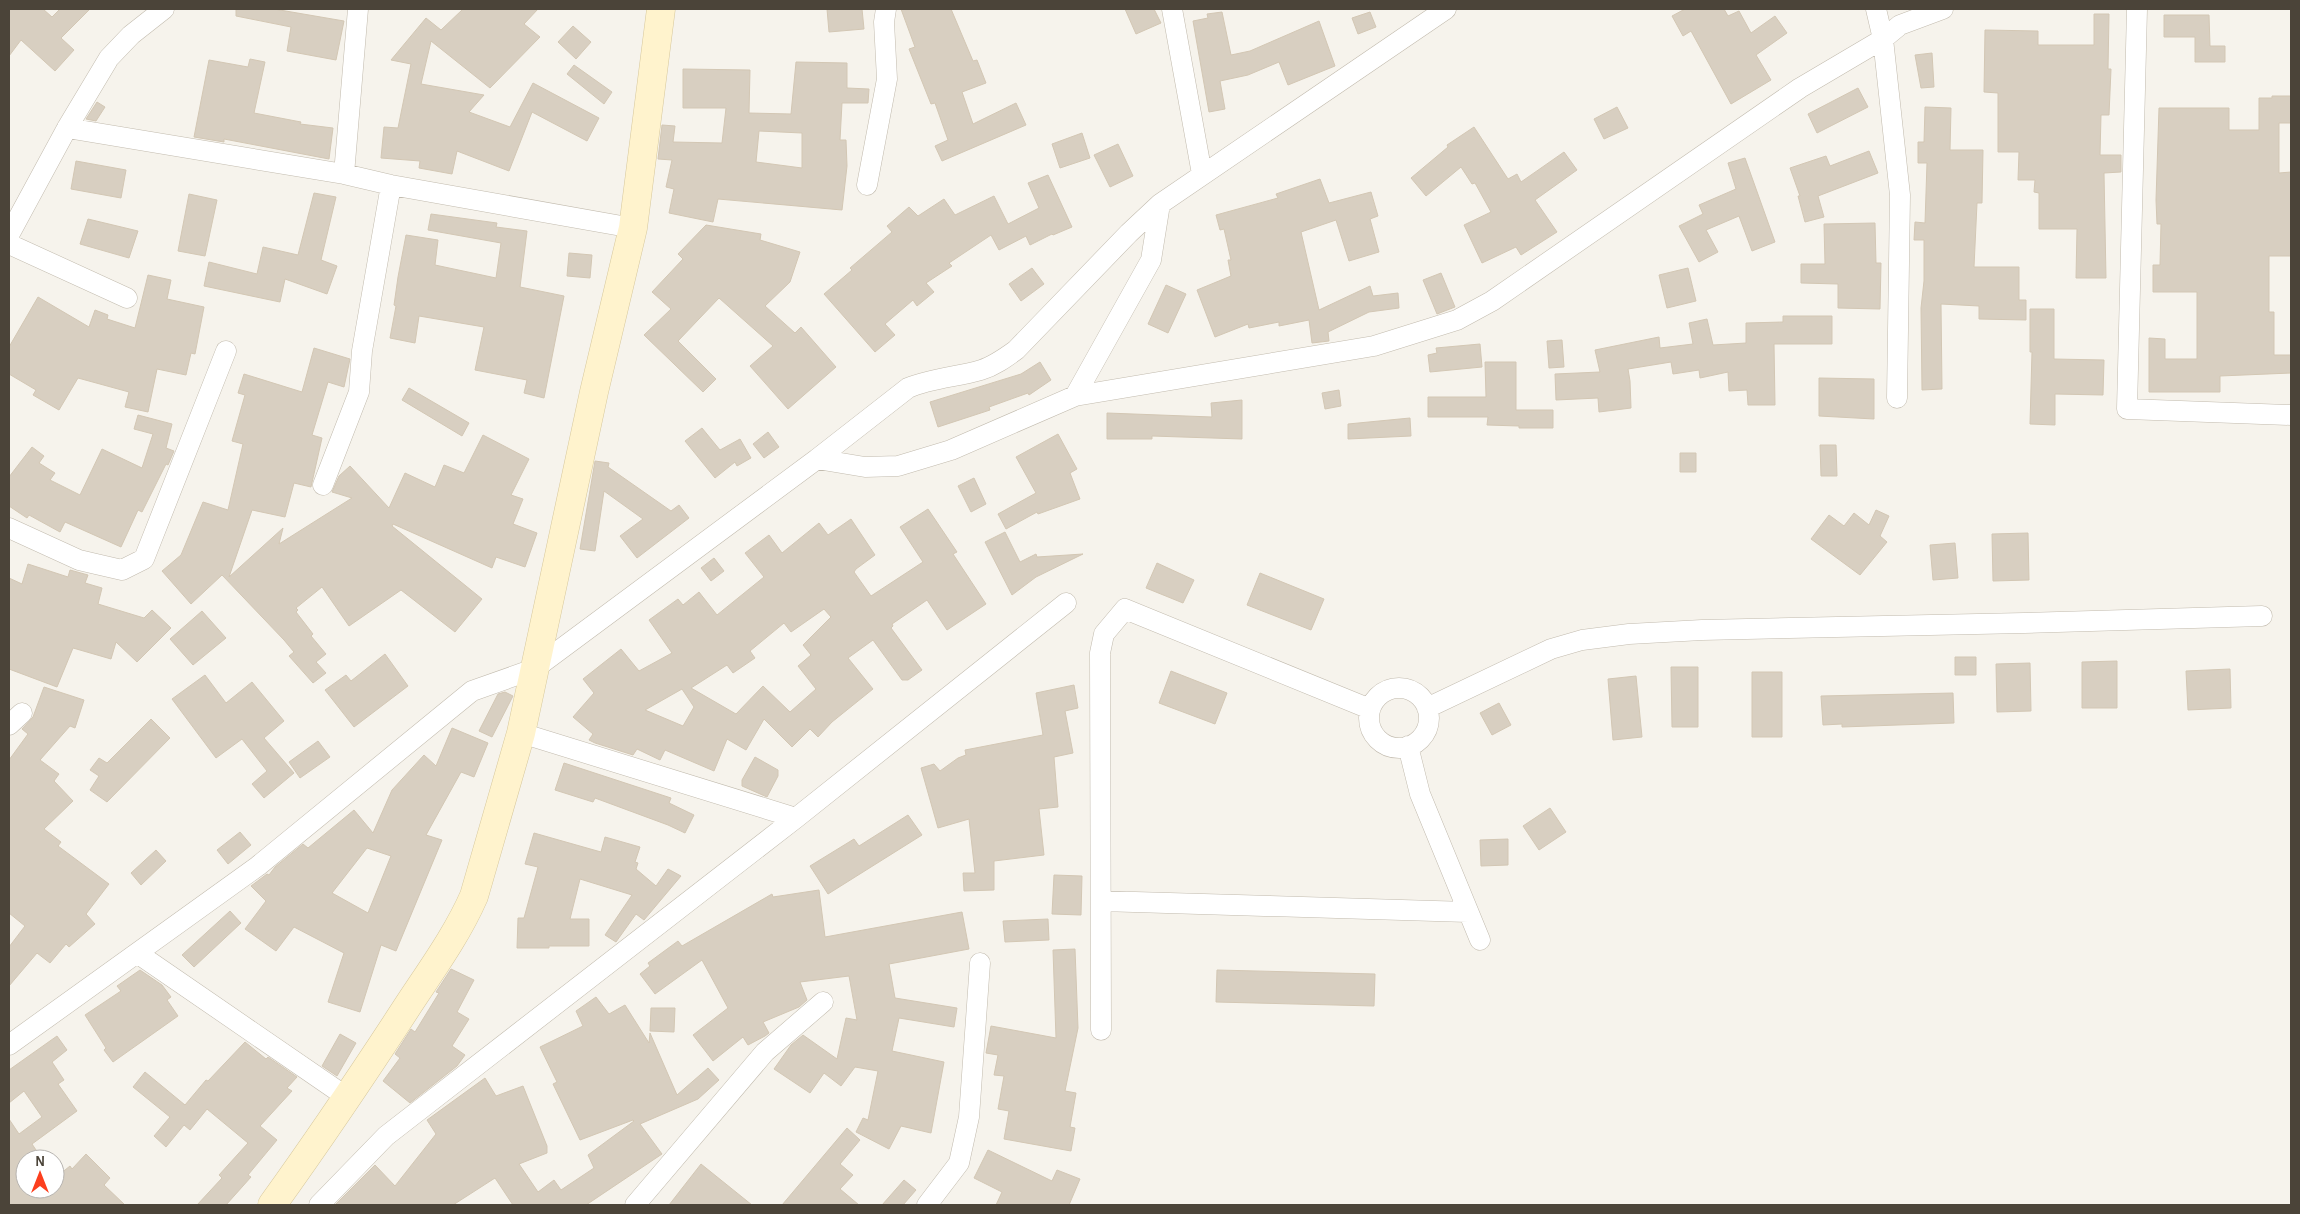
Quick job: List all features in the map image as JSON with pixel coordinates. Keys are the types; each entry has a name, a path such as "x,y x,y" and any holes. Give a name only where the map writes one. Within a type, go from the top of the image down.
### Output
{"main road":[{"path":"272,1205 348,1098 464,918 474,896 521,733 594,392 633,228 661,9"}],"street":[{"path":"9,235 67,128 109,58 131,36 164,9"},
{"path":"344,174 358,9"},
{"path":"867,185 887,79 884,22 886,9"},
{"path":"1172,9 1202,174"},
{"path":"9,1045 258,866 472,691 534,669 817,459 908,388 922,382 983,369 999,362 1016,350 1129,233 1160,204 1446,9"},
{"path":"1876,9 1883,38 1900,195 1897,398"},
{"path":"817,459 865,467 898,466 951,450 1075,396 1374,346 1457,320 1492,301 1800,88 1883,38 1900,25 1943,9"},
{"path":"2137,9 2127,409 2291,416"},
{"path":"67,128 344,174 391,185 633,228"},
{"path":"323,485 359,392 362,351 391,185"},
{"path":"1075,396 1151,260 1160,204"},
{"path":"9,244 127,298"},
{"path":"9,528 79,560 104,566 122,570 144,559 226,351"},
{"path":"319,1205 393,1130 796,818 1066,603"},
{"path":"1101,1030 1100,653 1104,634 1125,609 1370,709"},
{"path":"1427,708 1551,649 1582,640 1629,634 1702,630 2262,616"},
{"path":"1398,688 1416,694 1427,708 1429,718 1423,735 1417,742 1408,746 1390,747 1381,743 1370,728 1368,718 1370,709 1380,694 1398,688"},
{"path":"521,733 796,818"},
{"path":"1408,746 1420,794 1480,940"},
{"path":"1101,901 1468,912"},
{"path":"137,954 348,1098"},
{"path":"927,1205 959,1163 967,1126 980,963"},
{"path":"635,1205 765,1052 823,1002"}],"building":[{"path":"9,9 43,9 52,17 60,9 90,9 61,38 74,50 55,71 21,40 9,56"},
{"path":"236,9 274,9 344,21 336,60 287,51 291,27 236,16"},
{"path":"463,9 538,9 524,24 540,37 490,88 431,41 421,84 484,95 469,112 510,127 533,83 599,118 587,141 532,112 509,171 457,151 452,174 419,168 420,161 381,158 384,127 398,128 411,64 391,60 426,18 441,30"},
{"path":"827,9 862,9 864,29 829,32"},
{"path":"901,9 951,9 973,61 977,60 986,83 962,92 973,124 1016,103 1026,125 942,161 935,146 948,140 935,103 931,104 909,49 915,47"},
{"path":"1125,9 1154,9 1161,23 1136,34"},
{"path":"1685,9 1724,9 1728,16 1739,11 1751,33 1775,16 1787,33 1756,55 1771,80 1731,104 1691,31 1683,36 1672,16"},
{"path":"1222,12 1231,55 1250,51 1319,21 1335,66 1288,85 1279,62 1248,75 1220,81 1225,109 1209,112 1193,21 1208,18 1207,14"},
{"path":"1370,12 1376,27 1358,34 1352,18"},
{"path":"2094,14 2109,14 2108,69 2111,69 2109,115 2101,115 2100,155 2121,155 2121,172 2104,173 2106,278 2076,278 2077,229 2039,229 2039,193 2034,192 2035,180 2018,180 2019,152 1998,152 1998,93 1984,92 1985,30 2038,31 2038,45 2094,45"},
{"path":"2164,15 2209,15 2210,46 2225,46 2225,62 2195,62 2195,37 2164,37"},
{"path":"573,26 591,42 576,59 558,42"},
{"path":"1932,53 1934,87 1921,88 1915,55"},
{"path":"250,59 265,62 254,113 301,122 300,124 333,128 329,159 224,139 224,142 194,137 209,60 248,67"},
{"path":"796,62 847,63 847,88 869,89 868,103 842,103 840,140 846,140 847,166 842,210 718,199 713,222 669,213 674,189 666,187 672,160 658,159 662,125 675,126 673,142 722,143 726,108 683,108 683,69 750,70 749,113 791,114","holes":["759,131 802,133 802,168 756,162"]},
{"path":"574,65 612,92 604,104 567,74"},
{"path":"1858,88 1868,107 1817,133 1808,114"},
{"path":"2272,96 2291,96 2291,123 2279,123 2279,173 2291,172 2291,256 2269,256 2269,312 2274,312 2274,355 2291,355 2291,373 2220,376 2220,392 2149,392 2149,338 2165,339 2165,359 2197,359 2197,292 2153,292 2153,265 2160,265 2161,224 2157,224 2156,200 2159,108 2229,108 2229,130 2259,130 2259,98 2272,98"},
{"path":"97,102 105,107 96,121 86,119"},
{"path":"1617,107 1628,128 1604,139 1594,119"},
{"path":"1925,107 1951,108 1950,150 1983,150 1982,203 1977,203 1974,267 2019,267 2019,300 2026,300 2026,320 1979,319 1979,306 1941,304 1942,389 1922,390 1921,308 1924,281 1924,240 1914,240 1915,222 1925,223 1927,163 1918,163 1918,142 1924,142"},
{"path":"1474,127 1508,179 1517,174 1521,182 1564,152 1577,170 1535,200 1557,232 1521,255 1516,247 1482,263 1464,225 1491,212 1475,183 1472,184 1461,167 1426,196 1411,178 1448,147 1447,145"},
{"path":"1082,133 1090,158 1060,168 1052,144"},
{"path":"1118,144 1133,176 1110,187 1094,155"},
{"path":"1869,151 1878,173 1818,196 1824,217 1805,222 1798,196 1800,196 1790,168 1826,156 1830,166"},
{"path":"1745,158 1775,242 1752,251 1739,216 1706,230 1718,252 1699,262 1679,226 1703,214 1699,205 1736,189 1728,163"},
{"path":"76,161 126,170 121,198 71,189"},
{"path":"1048,175 1072,227 1030,245 1026,236 999,250 991,235 949,263 952,266 926,283 934,292 917,306 913,300 885,324 895,335 875,352 824,294 852,270 850,268 892,232 887,226 909,207 918,216 944,199 955,215 994,196 1008,224 1039,208 1028,183"},
{"path":"1320,179 1329,203 1371,192 1378,216 1370,219 1379,252 1349,261 1336,220 1301,232 1319,310 1370,286 1373,296 1398,293 1399,308 1369,312 1328,332 1329,341 1312,343 1309,320 1279,326 1279,322 1249,328 1248,324 1215,337 1197,290 1231,276 1228,260 1231,260 1224,229 1220,230 1216,215 1278,198 1276,194"},
{"path":"314,193 336,197 321,260 337,266 327,294 285,279 280,302 204,286 209,262 257,274 263,247 298,255"},
{"path":"189,194 217,200 205,256 178,251"},
{"path":"431,214 497,223 496,227 527,231 520,287 564,296 544,398 524,393 527,380 475,370 484,327 419,316 415,343 390,338 406,235 438,240 435,265 496,278 501,243 428,230"},
{"path":"88,219 138,231 129,258 80,244"},
{"path":"1875,223 1876,263 1881,263 1880,309 1838,308 1838,284 1801,283 1801,264 1825,264 1824,224"},
{"path":"706,225 761,234 760,240 800,252 790,282 765,306 795,333 801,327 836,367 788,409 750,366 773,346 719,298 678,341 716,379 703,392 644,335 671,309 652,292 683,259 678,254"},
{"path":"569,253 592,255 590,278 567,276"},
{"path":"1032,268 1044,284 1021,301 1009,284"},
{"path":"1688,268 1696,301 1667,308 1659,275"},
{"path":"1441,273 1455,307 1437,314 1423,280"},
{"path":"148,275 171,280 167,299 204,307 195,354 191,353 186,375 157,369 148,412 125,407 129,392 78,378 59,410 33,395 36,390 9,374 9,347 38,297 89,327 95,310 108,315 107,319 135,328"},
{"path":"1166,285 1186,294 1168,333 1148,324"},
{"path":"2030,309 2054,309 2054,359 2104,360 2103,395 2055,394 2055,425 2030,424 2032,352 2030,352"},
{"path":"1783,316 1832,316 1832,344 1774,344 1775,405 1748,405 1747,390 1729,391 1728,372 1700,378 1699,370 1673,374 1671,362 1628,369 1631,408 1599,412 1598,398 1556,400 1555,374 1600,372 1595,350 1659,337 1660,348 1693,344 1689,323 1707,319 1713,345 1746,343 1746,323 1783,322"},
{"path":"1562,340 1564,367 1549,368 1547,341"},
{"path":"1480,344 1482,367 1430,372 1428,355 1437,353 1436,348"},
{"path":"314,348 350,359 344,387 328,382 312,435 322,438 311,487 294,483 285,517 252,510 229,577 283,528 279,544 352,498 332,492 339,476 350,466 389,508 405,473 435,487 444,465 464,473 483,435 529,459 511,495 523,499 513,524 537,533 525,567 496,557 492,568 393,524 392,526 482,599 455,632 401,590 349,626 322,587 296,608 298,610 296,612 313,634 311,636 326,654 316,662 326,673 313,683 289,656 294,652 284,640 222,575 191,604 162,571 181,555 203,502 228,510 243,444 232,441 245,395 238,393 244,374 302,392"},
{"path":"1040,362 1051,380 1029,395 1028,393 989,407 990,410 938,427 930,402 1021,374"},
{"path":"1485,362 1516,362 1516,410 1553,410 1553,428 1519,428 1519,426 1487,425 1488,417 1428,417 1428,397 1486,397"},
{"path":"1819,378 1874,379 1874,419 1819,416"},
{"path":"409,388 469,423 462,436 402,400"},
{"path":"1339,390 1341,406 1325,409 1322,393"},
{"path":"1242,400 1242,439 1152,436 1152,439 1107,439 1107,413 1212,417 1211,403"},
{"path":"138,415 172,424 166,448 174,451 142,512 138,510 121,547 65,522 60,532 29,515 27,518 9,506 9,477 32,447 44,456 39,463 55,473 50,480 80,495 102,449 142,468 153,434 134,429"},
{"path":"1410,418 1411,436 1348,439 1348,424"},
{"path":"702,428 720,450 740,439 751,458 737,466 735,462 715,478 685,441"},
{"path":"768,432 779,447 764,458 753,444"},
{"path":"1058,434 1077,469 1070,473 1080,499 1038,514 1037,512 1006,529 998,514 1036,493 1016,457"},
{"path":"1820,445 1836,445 1837,476 1821,476"},
{"path":"1680,453 1696,453 1696,472 1680,472"},
{"path":"595,461 609,463 608,467 671,511 679,505 689,518 637,558 620,536 643,519 604,491 595,551 580,549"},
{"path":"974,478 986,504 971,512 958,486"},
{"path":"928,509 957,552 953,554 986,604 947,630 927,600 892,624 891,628 922,670 908,680 902,680 873,640 848,658 873,689 832,722 818,737 810,729 792,747 764,719 746,750 727,739 714,771 665,750 660,760 637,749 633,755 595,743 589,740 593,734 573,717 594,693 583,679 621,649 639,671 672,653 649,620 678,599 683,605 699,592 717,615 764,577 745,553 769,535 782,553 819,523 828,535 851,519 875,555 854,572 871,596 923,562 900,527","holes":["824,609 831,617 803,645 811,655 798,666 816,689 790,712 763,686 736,714 691,688 727,665 733,673 755,658 750,651 784,623 791,632","682,689 694,707 683,726 645,710"]},
{"path":"1876,510 1889,516 1880,536 1887,542 1860,575 1811,539 1829,515 1844,526 1854,513 1869,525"},
{"path":"1005,532 1020,562 1036,554 1037,557 1083,554 1036,577 1012,595 985,542"},
{"path":"2028,533 2029,580 1993,581 1992,534"},
{"path":"1955,543 1958,578 1933,580 1930,545"},
{"path":"714,558 724,571 711,581 701,568"},
{"path":"1157,563 1194,580 1183,603 1146,588"},
{"path":"28,564 68,577 70,570 88,575 85,583 102,588 98,604 144,618 152,610 171,628 137,662 116,642 111,659 73,648 57,687 9,669 9,578 22,584"},
{"path":"1260,573 1324,599 1311,630 1247,605"},
{"path":"202,611 226,638 193,665 170,639"},
{"path":"385,654 408,686 354,727 325,690 346,675 351,681"},
{"path":"1955,657 1976,657 1976,675 1955,675"},
{"path":"2117,661 2117,708 2082,708 2082,662"},
{"path":"2030,663 2031,711 1997,712 1996,664"},
{"path":"1671,667 1698,667 1698,727 1672,727"},
{"path":"2230,669 2231,708 2188,710 2186,671"},
{"path":"1171,671 1227,693 1215,724 1159,703"},
{"path":"1752,672 1782,672 1782,737 1752,737"},
{"path":"205,675 226,703 252,682 284,721 264,738 294,773 264,798 252,784 267,771 242,739 216,758 172,699"},
{"path":"1636,676 1642,737 1613,740 1608,679"},
{"path":"1074,685 1078,708 1065,711 1073,753 1054,757 1058,807 1039,809 1044,855 994,861 994,890 964,891 963,873 975,873 969,819 938,828 921,768 934,764 940,771 958,758 966,755 965,750 1043,735 1036,693"},
{"path":"44,687 84,700 75,728 70,726 40,760 59,774 54,781 73,801 44,829 61,842 58,846 109,884 86,914 95,924 69,947 66,944 50,963 37,953 9,986 9,947 25,926 9,913 9,760 28,734 22,729 33,717"},
{"path":"505,692 513,696 492,737 479,731 498,694"},
{"path":"1953,693 1954,723 1842,727 1842,724 1823,725 1821,696"},
{"path":"1499,703 1511,725 1492,735 1480,713"},
{"path":"151,719 170,738 107,802 90,790 99,776 90,770 99,758 107,763"},
{"path":"452,728 488,743 474,777 461,772 426,835 442,840 396,951 381,945 360,1012 328,1002 344,953 294,927 276,951 245,929 266,901 251,886 267,874 269,875 275,867 303,844 308,848 354,810 373,833 392,790 424,755 436,766","holes":["367,848 391,856 368,913 332,893"]},
{"path":"318,741 330,757 300,778 289,762"},
{"path":"755,757 778,770 778,776 767,797 742,786 742,780"},
{"path":"564,763 671,798 669,803 694,815 685,833 595,798 593,802 555,790"},
{"path":"1550,808 1566,832 1539,850 1523,826"},
{"path":"908,815 922,835 828,894 810,866 854,839 859,846"},
{"path":"240,832 251,845 228,864 217,850"},
{"path":"534,833 601,852 605,837 640,847 635,862 638,863 636,869 656,886 668,869 681,876 644,920 636,914 616,942 605,935 632,895 580,879 570,919 589,919 589,946 517,948 518,918 524,918 538,867 525,864"},
{"path":"1508,839 1508,865 1481,866 1480,840"},
{"path":"156,850 166,861 141,885 131,873"},
{"path":"1054,875 1082,876 1081,915 1052,914"},
{"path":"819,890 825,937 962,912 969,949 889,964 895,998 957,1008 954,1027 899,1018 892,1051 944,1062 931,1133 901,1126 889,1149 856,1132 863,1118 868,1120 878,1071 855,1067 841,1086 824,1073 810,1093 774,1069 791,1045 803,1035 837,1059 846,1018 857,1020 849,976 800,982 807,1000 799,1007 763,1022 769,1033 765,1036 748,1045 743,1037 713,1061 693,1035 728,1008 702,960 655,994 640,974 650,966 648,963 678,941 682,946 772,894 773,897"},
{"path":"230,911 241,923 194,967 182,955"},
{"path":"1048,919 1049,940 1005,942 1003,921"},
{"path":"1075,949 1078,1028 1065,1091 1076,1093 1070,1127 1075,1128 1071,1151 1004,1139 1009,1111 998,1109 1004,1076 994,1075 998,1055 986,1053 991,1026 1056,1038 1053,950"},
{"path":"451,969 474,980 457,1012 469,1019 452,1046 465,1055 457,1066 410,1103 383,1081 400,1058 395,1054 411,1029 415,1032 439,993 436,992"},
{"path":"140,970 162,985 171,997 167,1000 178,1016 113,1062 104,1050 106,1048 85,1015 121,991 117,986"},
{"path":"1217,970 1375,974 1374,1006 1216,1002"},
{"path":"596,997 609,1014 625,1005 649,1043 650,1033 677,1095 708,1068 719,1080 698,1099 640,1124 662,1154 586,1205 513,1205 495,1178 453,1205 335,1205 375,1165 395,1186 436,1134 427,1120 485,1078 496,1096 523,1086 547,1146 547,1153 519,1164 538,1192 554,1180 561,1190 594,1168 588,1155 634,1121 580,1140 553,1084 557,1082 540,1047 583,1026 576,1011"},
{"path":"651,1008 675,1008 674,1032 650,1031"},
{"path":"340,1034 356,1043 337,1076 322,1066"},
{"path":"57,1036 67,1050 52,1062 64,1080 58,1084 77,1111 32,1144 35,1149 15,1149 15,1199 65,1199 65,1170 70,1166 72,1169 86,1154 110,1178 104,1185 125,1205 9,1205 9,1119 19,1134 42,1117 24,1091 9,1103 9,1070"},
{"path":"245,1042 266,1059 268,1057 297,1077 287,1088 292,1091 260,1126 277,1140 248,1175 251,1177 226,1205 197,1205 222,1178 219,1175 248,1143 207,1109 190,1130 184,1125 166,1147 154,1136 170,1117 133,1087 145,1072 185,1105 206,1080 208,1081"},
{"path":"847,1128 860,1140 840,1164 853,1175 840,1189 859,1205 782,1205"},
{"path":"988,1150 1052,1181 1057,1170 1080,1179 1069,1205 996,1205 1002,1192 974,1178"},
{"path":"701,1164 752,1205 669,1205"},
{"path":"904,1180 916,1190 903,1205 882,1205"}]}
